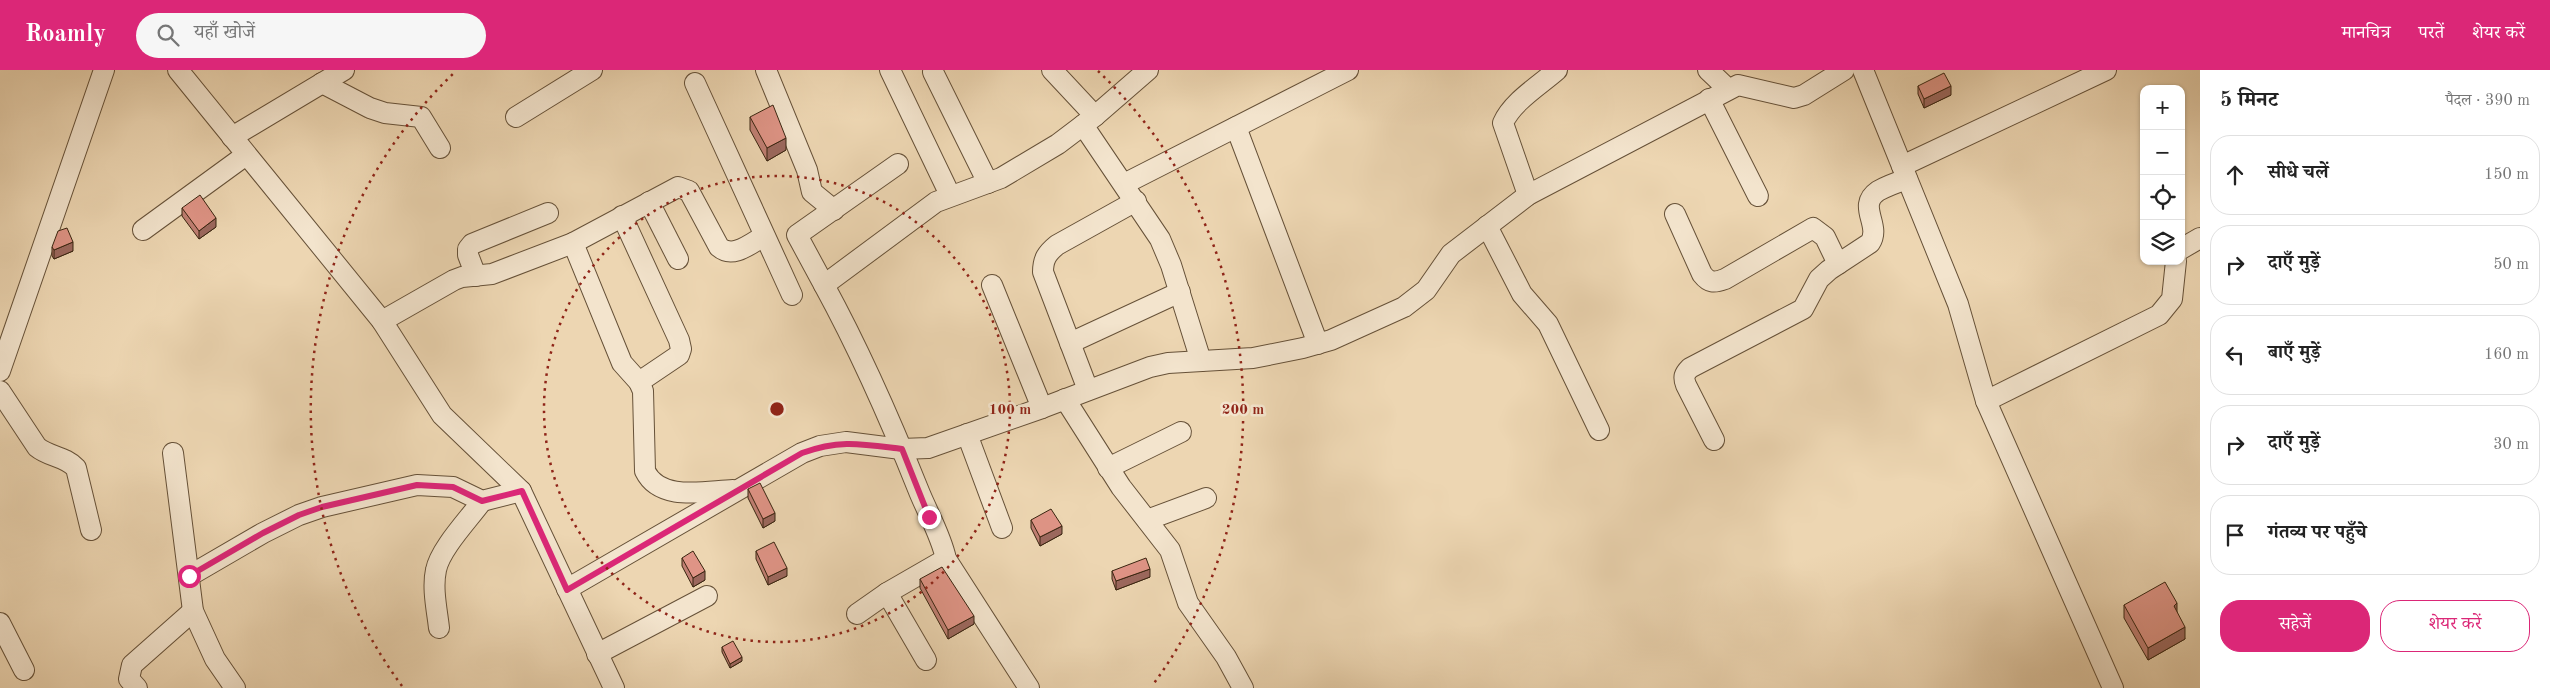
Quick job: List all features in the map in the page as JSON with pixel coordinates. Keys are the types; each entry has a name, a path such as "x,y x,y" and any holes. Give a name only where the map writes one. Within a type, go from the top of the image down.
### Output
{"street":[{"path":"0,371 104,70"},
{"path":"178,70 382,321 442,415 522,491 596,654 614,688"},
{"path":"232,137 344,70"},
{"path":"516,117 592,70"},
{"path":"766,70 808,170 812,192 834,210"},
{"path":"890,70 950,196"},
{"path":"1052,70 1089,121 1124,184 1160,239 1180,292 1201,361"},
{"path":"824,285 926,210 950,196 988,183 1058,144 1089,121 1148,70"},
{"path":"1124,184 1348,70"},
{"path":"1528,195 1503,123 1514,107 1557,70"},
{"path":"1708,70 1728,89"},
{"path":"567,590 735,490 802,453 820,446 846,442 902,449 928,448 1150,367 1168,363 1253,358 1318,344 1360,328 1417,299 1451,254 1528,195 1709,98 1738,85 1794,98 1804,95 1844,70"},
{"path":"1863,70 1958,304 1986,401 2113,688"},
{"path":"1714,440 1686,385 1684,379 1686,373 1690,368 1803,309 1819,279 1870,243 1875,232 1868,204 1871,197 1905,172 2074,77 2106,70"},
{"path":"933,72 988,183"},
{"path":"322,83 370,108 385,113 421,117 440,148"},
{"path":"695,83 792,295"},
{"path":"1709,98 1758,196"},
{"path":"1236,127 1318,344"},
{"path":"143,230 246,155"},
{"path":"382,321 454,280 462,277 492,274 573,242 678,187 684,187 689,191 719,247 725,252 731,253 797,235 898,164"},
{"path":"1088,390 1043,272 1043,260 1057,245 1136,201"},
{"path":"649,202 678,259"},
{"path":"476,276 468,254 468,248 472,244 548,213"},
{"path":"1675,214 1702,274 1707,280 1715,283 1813,228 1826,237 1838,264"},
{"path":"622,216 679,340 681,349 679,354 639,382"},
{"path":"1487,226 1522,294 1548,324 1599,430"},
{"path":"797,235 852,336 902,449 929,517 943,544 946,559 1029,688"},
{"path":"2185,247 2200,238"},
{"path":"573,242 622,363 639,382 643,391 645,471 649,480 659,488 672,492 735,490"},
{"path":"1986,401 2159,315 2172,299 2176,265"},
{"path":"992,284 1042,408"},
{"path":"1070,343 1180,292"},
{"path":"0,391 37,447 43,452 70,461 76,468 91,530"},
{"path":"1065,399 1108,468 1170,550 1188,604 1226,657 1243,688"},
{"path":"1108,468 1181,432"},
{"path":"967,434 1002,528"},
{"path":"173,453 193,611 215,659 235,688"},
{"path":"189,576 263,533 299,515 322,507 417,485 453,487 482,501"},
{"path":"439,628 434,583 436,568 443,554 482,501 522,491"},
{"path":"1147,520 1206,498"},
{"path":"857,614 887,593 946,559"},
{"path":"887,593 926,660"},
{"path":"596,654 707,596"},
{"path":"137,688 129,679 132,665 193,611"},
{"path":"0,623 24,670"}],"building":[{"path":"1944,73 1951,86 1924,99 1918,86"},
{"path":"773,105 786,138 767,148 750,117"},
{"path":"200,195 216,218 199,231 182,208"},
{"path":"67,228 73,242 54,250 52,247 58,231"},
{"path":"760,483 775,513 763,519 748,489"},
{"path":"1051,509 1062,526 1040,537 1031,520"},
{"path":"774,542 787,568 768,577 756,551"},
{"path":"693,551 705,571 693,578 682,558"},
{"path":"1146,558 1150,569 1116,581 1112,571"},
{"path":"942,567 974,616 948,630 920,579"},
{"path":"2165,582 2177,603 2174,606 2185,627 2148,648 2124,605"},
{"path":"733,641 742,657 730,664 722,647"}],"route":[{"path":"189,576 263,533 299,515 322,507 417,485 453,487 482,501 522,491 567,590 779,465 820,446 846,442 902,449 929,517"}]}
